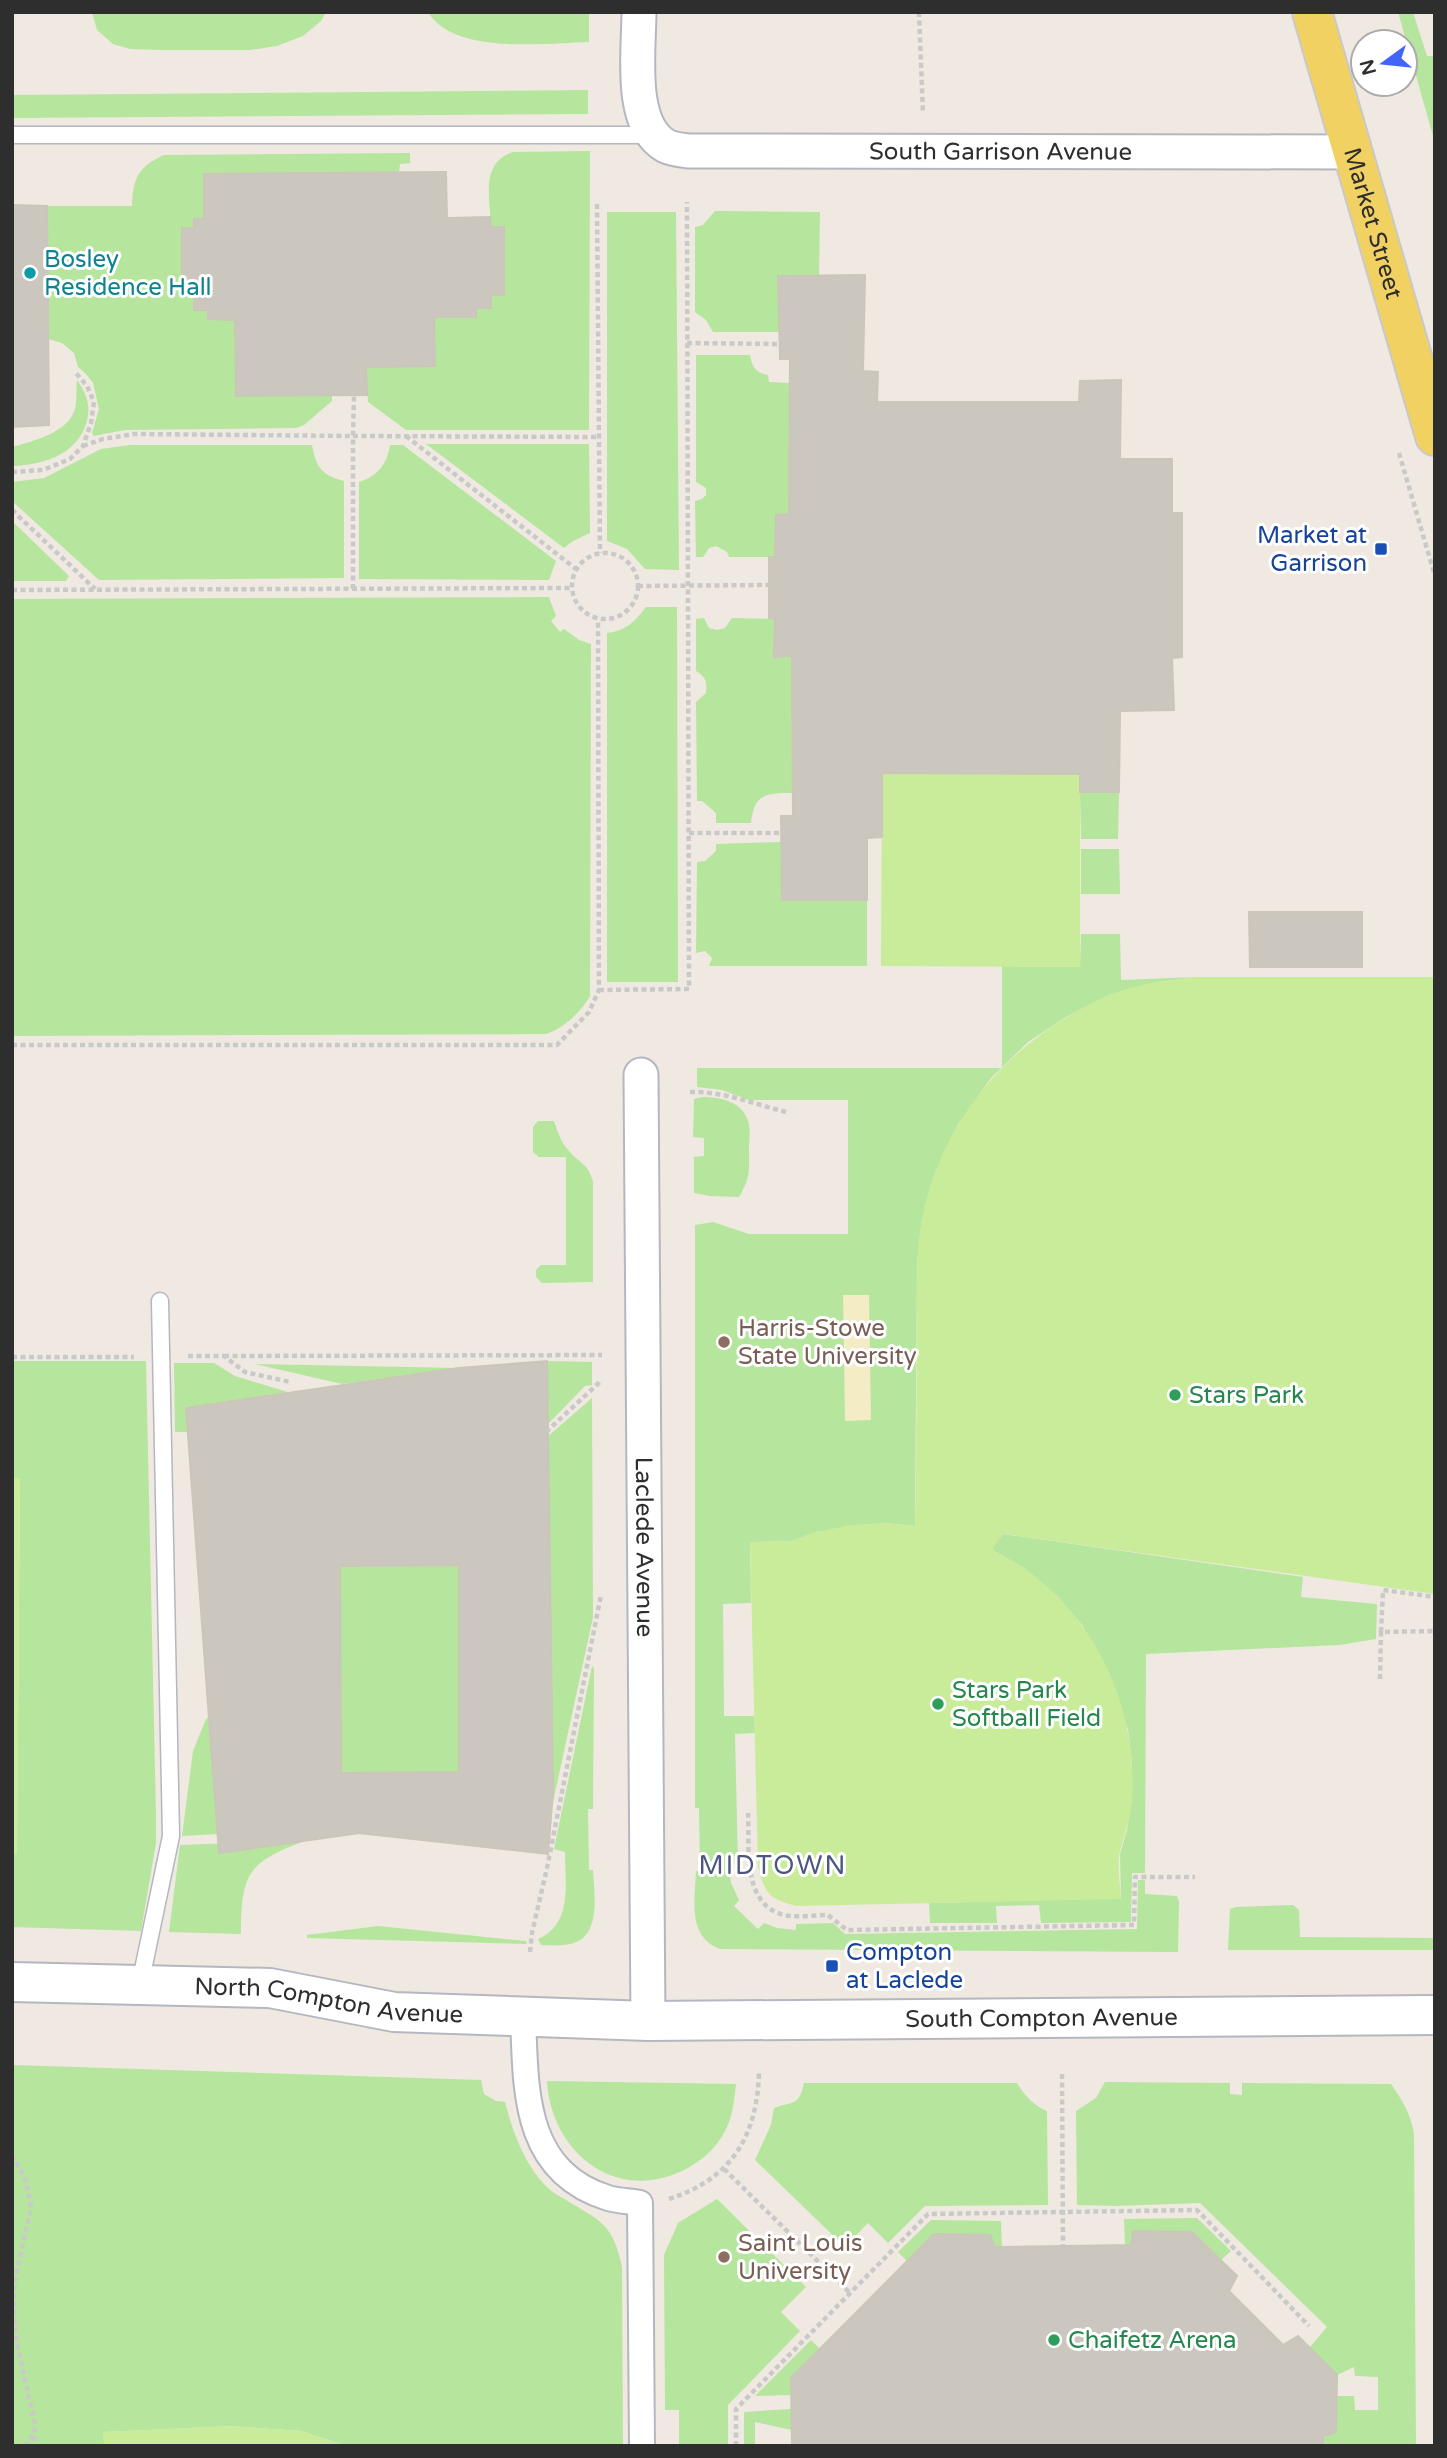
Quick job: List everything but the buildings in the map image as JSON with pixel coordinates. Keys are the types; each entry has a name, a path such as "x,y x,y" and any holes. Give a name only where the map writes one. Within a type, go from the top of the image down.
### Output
{"main road":[{"name":"Market Street","path":"1312,12 1435,436"},
{"name":"North Compton Avenue","path":"12,1982 270,1988 394,2012 648,2021"},
{"name":"South Compton Avenue","path":"648,2021 1435,2015"}],"street":[{"path":"639,12 639,98 644,118 653,135"},
{"name":"South Garrison Avenue","path":"653,135 667,147 688,152 1354,152"},
{"name":"Laclede Avenue","path":"641,1075 648,2021"},
{"path":"523,2016 528,2106 535,2130 546,2150 563,2171 586,2188 609,2198 640,2203 642,2446"}],"lane":[{"path":"12,135 653,135"},
{"path":"140,1984 171,1836 160,1301"}],"path":[{"path":"919,12 923,114"},
{"path":"599,990 689,989 687,202"},
{"path":"597,204 600,553"},
{"path":"687,343 779,344"},
{"path":"75,372 87,386 94,402 91,423 83,446"},
{"path":"354,396 354,589"},
{"path":"12,472 43,470 70,459 83,446 103,439 134,435 598,437"},
{"path":"405,436 576,569"},
{"path":"12,510 95,590"},
{"path":"600,553 615,554 624,559 632,566 638,586 631,607 614,619 598,620 585,613 578,607 571,589 576,569 584,560 600,553"},
{"path":"638,586 769,585"},
{"path":"12,590 571,589"},
{"path":"12,1045 556,1045 589,1012 599,990 598,620"},
{"path":"689,833 781,833"},
{"path":"690,1092 710,1091 786,1112"},
{"path":"224,1356 602,1355"},
{"path":"546,1432 602,1380"},
{"path":"1380,1679 1383,1590 1435,1597"},
{"path":"530,1952 601,1595"},
{"path":"1381,1632 1435,1631"},
{"path":"748,1813 752,1882 761,1901 783,1915 828,1914 847,1930 1134,1925 1135,1877 1195,1877"},
{"path":"640,2203 670,2199 692,2191 724,2169 749,2133 758,2098 759,2073"},
{"path":"1062,2074 1063,2246"},
{"path":"12,2155 26,2181 31,2208 15,2283 13,2313 17,2344 35,2423 34,2446"},
{"path":"724,2169 850,2293"},
{"path":"736,2446 736,2409 928,2214 1197,2210 1309,2326"},
{"path":"25,2446 33,2435"}],"green space":[{"path":"92,12 326,12 321,21 303,36 277,46 250,50 162,50 130,49 113,44 97,30"},
{"path":"428,12 589,12 589,42 501,44 478,41 440,26"},
{"path":"1398,12 1413,12 1418,28 1403,28"},
{"path":"1419,31 1427,56 1435,56 1435,143 1419,86"},
{"path":"588,90 588,114 12,118 12,95"},
{"path":"590,151 589,430 406,430 368,402 366,367 434,366 434,317 476,317 476,308 491,295 504,295 504,228 491,227 489,205 489,183 495,164 513,152"},
{"path":"410,153 410,163 400,164 399,172 204,174 204,219 194,219 194,228 182,229 183,296 194,296 195,310 208,310 209,319 235,320 236,396 332,396 332,401 304,425 296,428 125,430 94,436 92,433 99,409 93,383 78,367 74,353 62,343 48,339 47,206 132,206 139,174 148,164 164,155"},
{"path":"715,211 820,212 819,275 779,276 780,332 713,332 706,320 695,312 695,227 703,225"},
{"path":"607,212 676,212 679,570 645,569 627,549 607,541"},
{"path":"696,355 750,355 755,368 768,375 769,382 790,383 789,514 776,515 775,557 729,557 727,552 716,546 709,548 703,557 696,557 695,501 706,495 706,488 696,482"},
{"path":"77,380 88,406 88,416 78,439 70,448 49,459 12,466 12,447 49,435 71,417 76,406"},
{"path":"426,444 589,444 590,533 564,548"},
{"path":"130,445 312,445 315,459 321,469 344,481 344,578 99,580 12,501 12,482 44,478 101,449"},
{"path":"390,445 403,445 556,561 549,580 359,579 359,482 380,468 387,458"},
{"path":"12,521 69,576 66,581 12,581"},
{"path":"549,597 556,616 551,621 560,632 564,629 579,640 591,644 590,996 571,1019 546,1034 12,1036 12,599"},
{"path":"646,607 677,607 678,982 607,982 607,633 629,625"},
{"path":"704,618 709,628 717,630 725,628 732,618 775,619 774,656 792,656 793,793 763,797 755,806 751,823 716,823 716,813 702,801 697,801 696,702 706,693 706,685 704,677 696,671 696,619"},
{"path":"882,773 1080,774 1080,967 881,966"},
{"path":"1080,792 1119,792 1118,839 1081,839"},
{"path":"781,842 782,900 867,900 867,966 709,966 712,958 705,951 696,953 697,862 705,861 716,851 716,844"},
{"path":"1081,849 1119,849 1120,894 1081,894"},
{"path":"1081,934 1120,934 1121,980 1195,977 1152,983 1109,995 1066,1017 1028,1042 1002,1067 1002,966 1080,967"},
{"name":"Stars Park","path":"1195,977 1435,977 1435,1594 1003,1534 992,1549 1024,1568 1050,1589 1073,1614 1108,1670 1120,1700 1132,1765 1131,1806 1119,1856 1121,1899 796,1906 780,1901 766,1889 758,1867 750,1542 792,1541 816,1532 851,1525 884,1523 915,1526 918,1246 932,1182 946,1147 987,1085 1012,1058 1041,1034 1073,1013 1117,992"},
{"path":"697,1068 1001,1068 957,1126 922,1220 917,1265 915,1526 884,1523 816,1532 792,1541 750,1542 751,1603 723,1604 724,1716 754,1716 755,1733 735,1734 738,1865 729,1865 731,1883 739,1900 734,1906 758,1929 764,1923 777,1928 796,1930 796,1924 833,1923 845,1934 1137,1929 1138,1880 1145,1880 1145,1894 1177,1896 1178,1952 720,1949 702,1936 694,1905 696,1871 700,1871 699,1808 695,1808 695,1225 713,1222 749,1234 848,1234 848,1100 749,1100 722,1090 697,1087"},
{"path":"694,1099 722,1099 735,1105 741,1109 748,1121 748,1174 739,1197 694,1193 694,1157 704,1156 704,1138 693,1137"},
{"path":"538,1121 554,1121 564,1144 591,1176 593,1282 542,1283 536,1277 536,1270 541,1265 566,1265 566,1157 539,1157 533,1152 533,1127"},
{"path":"12,1361 146,1361 156,1843 141,1931 12,1927 12,1854 17,1854 20,1479 12,1478"},
{"path":"547,1361 592,1362 592,1385 585,1386 546,1426"},
{"path":"174,1363 214,1363 235,1376 291,1393 186,1408 187,1432 175,1432"},
{"path":"255,1364 459,1368 342,1384"},
{"path":"592,1398 593,1617 552,1807 546,1438"},
{"path":"12,1478 20,1478 17,1854 12,1854"},
{"path":"1003,1534 1303,1577 1301,1597 1377,1604 1376,1639 1339,1645 1146,1654 1145,1873 1132,1873 1131,1922 1041,1923 1039,1905 996,1906 997,1923 930,1923 929,1903 1121,1898 1120,1854 1132,1799 1128,1729 1083,1626 1058,1597 1024,1568 991,1549"},
{"path":"459,1565 459,1772 341,1773 340,1566"},
{"path":"592,1666 593,1809 588,1809 589,1870 593,1870 594,1914 592,1924 580,1940 567,1945 541,1945 538,1939 557,1924 565,1902 565,1852 554,1849"},
{"path":"209,1717 218,1834 182,1836 193,1751"},
{"path":"307,1840 272,1855 252,1872 243,1896 241,1934 169,1932 180,1845"},
{"path":"1293,1905 1299,1910 1300,1937 1435,1938 1435,1950 1228,1950 1230,1909"},
{"path":"378,1926 526,1941 527,1944 307,1938 307,1935"},
{"path":"12,2065 481,2080 484,2094 496,2101 505,2102 521,2148 540,2179 552,2191 596,2219 614,2241 622,2267 623,2446 346,2446 301,2431 231,2426 104,2432 104,2446 12,2446"},
{"path":"547,2081 736,2084 728,2126 707,2154 682,2171 657,2179 633,2180 610,2175 590,2164 574,2149 560,2129 551,2106"},
{"path":"1105,2082 1230,2083 1230,2094 1242,2095 1242,2083 1391,2084 1406,2108 1414,2134 1416,2446 1323,2446 1323,2436 1336,2432 1337,2396 1354,2396 1355,2410 1378,2410 1378,2377 1355,2376 1354,2367 1337,2375 1310,2347 1327,2327 1200,2203 1077,2205 1076,2111 1096,2098"},
{"path":"804,2083 1017,2083 1030,2100 1047,2111 1048,2205 925,2206 888,2243 868,2223 845,2247 755,2160 771,2125 774,2108 798,2099"},
{"path":"717,2199 806,2287 781,2312 800,2331 728,2405 728,2446 679,2446 679,2410 665,2410 664,2255 678,2223"},
{"path":"1197,2218 1231,2251 1221,2260 1191,2232 1133,2231 1131,2245 1125,2245 1124,2219"},
{"path":"931,2220 1001,2221 1002,2247 995,2247 990,2235 935,2234 907,2261 898,2252"},
{"path":"811,2340 820,2349 791,2395 755,2396"},
{"path":"791,2409 792,2430 755,2422 755,2446 744,2446 744,2412"},
{"path":"231,2426 301,2431 346,2446 104,2446 103,2432"}],"sand":[{"path":"843,1295 869,1295 871,1420 845,1421"}],"place":[{"name":"Bosley Residence Hall","path":"30,273"},
{"name":"Market at Garrison","path":"1381,549"},
{"name":"Harris-Stowe State University","path":"724,1342"},
{"name":"Stars Park","path":"1175,1395"},
{"name":"Stars Park Softball Field","path":"938,1704"},
{"name":"Compton at Laclede","path":"832,1966"},
{"name":"Saint Louis University","path":"724,2257"},
{"name":"Chaifetz Arena","path":"1054,2340"}],"district":[{"name":"MIDTOWN","path":"773,1865"}]}
